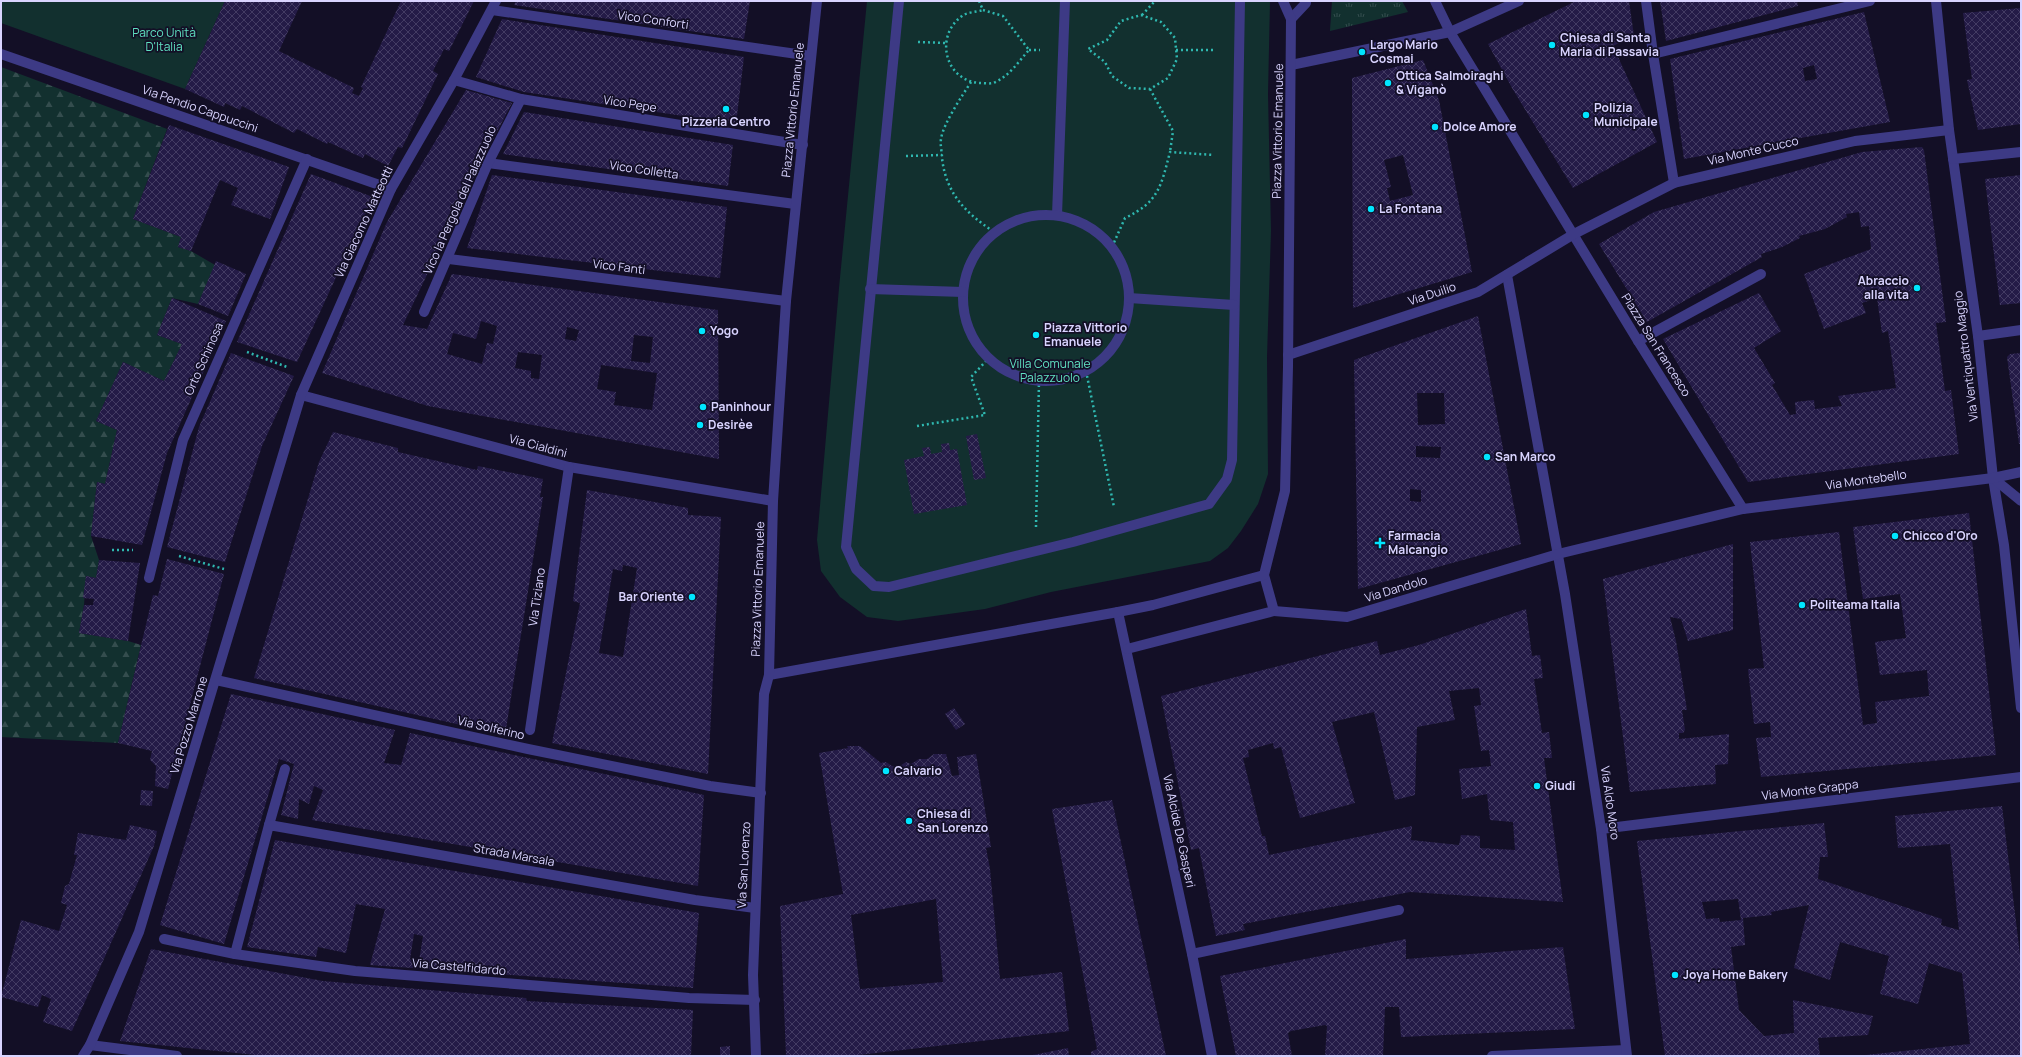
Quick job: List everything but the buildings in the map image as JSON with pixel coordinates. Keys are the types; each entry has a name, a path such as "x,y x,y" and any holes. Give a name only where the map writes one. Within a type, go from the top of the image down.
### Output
{"street":[{"name":"Piazza Vittorio Emanuele","path":"769,675 773,501 786,301 817,1"},
{"path":"899,1 846,547 856,569 874,586 889,587 1035,551 1209,504 1227,478 1232,460 1240,1"},
{"path":"1057,215 1065,1"},
{"name":"Piazza Vittorio Emanuele","path":"1274,611 1264,575 1285,491 1292,19 1283,1"},
{"path":"1292,19 1306,1"},
{"path":"1435,1 1450,32"},
{"path":"1291,65 1450,32 1519,1"},
{"path":"1646,1 1674,183"},
{"path":"1653,54 1870,1"},
{"name":"Via Ventiquattro Maggio","path":"1936,1 1949,130 1978,336 1993,478 2004,545 2021,708"},
{"name":"Vico Conforti","path":"494,5 811,56"},
{"name":"Via Giacomo Matteotti","path":"301,395 391,188 454,80 494,5"},
{"name":"Piazza San Francesco","path":"1450,32 1638,341 1743,509"},
{"name":"Via Pendio Cappuccini","path":"1,54 391,188"},
{"name":"Vico Pepe","path":"454,80 521,99 803,145"},
{"name":"Vico la Pergola del Palazzuolo","path":"424,312 488,163 521,99"},
{"name":"Via Monte Cucco","path":"1574,234 1674,183 1855,141 1949,130"},
{"path":"1953,159 2021,152"},
{"name":"Orto Schinosa","path":"149,578 183,440 307,159"},
{"name":"Vico Colletta","path":"488,163 795,204"},
{"path":"1034,215 1057,215 1078,221 1096,232 1112,247 1121,263 1127,280 1129,298 1126,320 1117,340 1104,358 1086,371 1063,380 1039,381 1020,378 1003,370 988,359 972,338 964,314 963,292 968,267 979,248 994,232 1020,219 1034,215"},
{"name":"Via Duilio","path":"1288,355 1478,292 1574,234"},
{"name":"Vico Fanti","path":"448,259 786,301"},
{"path":"1638,341 1761,274"},
{"path":"1507,275 1558,554 1743,509"},
{"path":"870,288 963,292"},
{"path":"1129,298 1234,304"},
{"path":"1978,336 2021,330"},
{"name":"Via Cialdini","path":"301,395 569,467 773,501"},
{"name":"Via Pozzo Marrone","path":"83,1056 90,1045 139,932 301,395"},
{"name":"Via Tiziano","path":"530,730 569,467"},
{"name":"Via Montebello","path":"1743,509 1993,478 2021,472"},
{"path":"1993,478 2021,501"},
{"name":"Via Dandolo","path":"1274,611 1347,617 1558,554"},
{"name":"Via Aldo Moro","path":"1558,554 1601,829 1626,1053"},
{"path":"769,675 1153,605 1264,575"},
{"path":"1127,649 1274,611"},
{"name":"Via Alcide De Gasperi","path":"1118,612 1192,954 1212,1056"},
{"name":"Via San Lorenzo","path":"756,1056 753,975 755,908 764,694 769,675"},
{"name":"Via Solferino","path":"216,680 528,749 710,786 761,793"},
{"path":"235,954 285,769"},
{"name":"Via Monte Grappa","path":"1601,829 2021,777"},
{"name":"Strada Marsala","path":"269,825 688,898 755,908"},
{"path":"1192,954 1399,910"},
{"name":"Via Castelfidardo","path":"164,939 235,954 355,971 689,998 755,1000"},
{"path":"90,1045 177,1056"},
{"path":"1492,1056 1626,1053"}],"path":[{"path":"979,1 983,10"},
{"path":"1142,15 1161,22 1175,38 1177,59 1168,78 1150,89 1129,88 1112,76 1105,62 1088,49 1107,40 1121,21 1142,15 1155,1"},
{"path":"983,10 1003,16 1029,50 1010,72 992,83 970,82 953,71 945,52 948,31 963,15 983,10"},
{"path":"895,40 946,43"},
{"path":"1176,50 1239,51"},
{"path":"970,82 955,107 941,139 942,155 950,189 973,217 994,232"},
{"path":"1112,247 1125,218 1141,210 1161,188 1170,152 1172,131 1150,89"},
{"path":"1170,152 1237,157"},
{"path":"883,157 942,155"},
{"path":"226,344 310,375"},
{"path":"917,426 985,416 971,376 988,359"},
{"path":"1086,371 1118,529"},
{"path":"1035,551 1039,381"},
{"path":"112,550 156,550 247,576"}],"green space":[{"name":"Parco Unità D'Italia","path":"2,1 225,1 185,89 1,23"},
{"name":"Villa Comunale Palazzuolo","path":"867,1 1270,1 1268,94 1271,231 1267,357 1268,474 1258,504 1241,531 1228,548 1210,561 1051,592 985,609 898,621 867,617 840,597 821,571 817,540 839,288"},
{"path":"1332,1 1402,1 1408,12 1330,31"},
{"path":"1,67 167,129 133,219 181,237 178,247 191,251 215,265 198,304 172,298 157,335 182,344 164,381 123,362 96,421 117,430 105,484 97,482 91,536 99,560 96,578 86,576 84,605 79,633 128,641 141,645 118,743 1,737"}],"place":[{"name":"Chiesa di Santa Maria di Passavia","path":"1552,45"},
{"name":"Largo Mario Cosmai","path":"1362,52"},
{"name":"Ottica Salmoiraghi & Viganò","path":"1388,83"},
{"name":"Pizzeria Centro","path":"726,109"},
{"name":"Polizia Municipale","path":"1586,115"},
{"name":"Dolce Amore","path":"1435,127"},
{"name":"La Fontana","path":"1371,209"},
{"name":"Abraccio alla vita","path":"1917,288"},
{"name":"Yogo","path":"702,331"},
{"name":"Piazza Vittorio Emanuele","path":"1036,335"},
{"name":"Paninhour","path":"703,407"},
{"name":"Desirèe","path":"700,425"},
{"name":"San Marco","path":"1487,457"},
{"name":"Chicco d'Oro","path":"1895,536"},
{"name":"Farmacia Malcangio","path":"1380,543"},
{"name":"Bar Oriente","path":"692,597"},
{"name":"Politeama Italia","path":"1802,605"},
{"name":"Calvario","path":"886,771"},
{"name":"Giudi","path":"1537,786"},
{"name":"Chiesa di San Lorenzo","path":"909,821"},
{"name":"Joya Home Bakery","path":"1675,975"}]}
